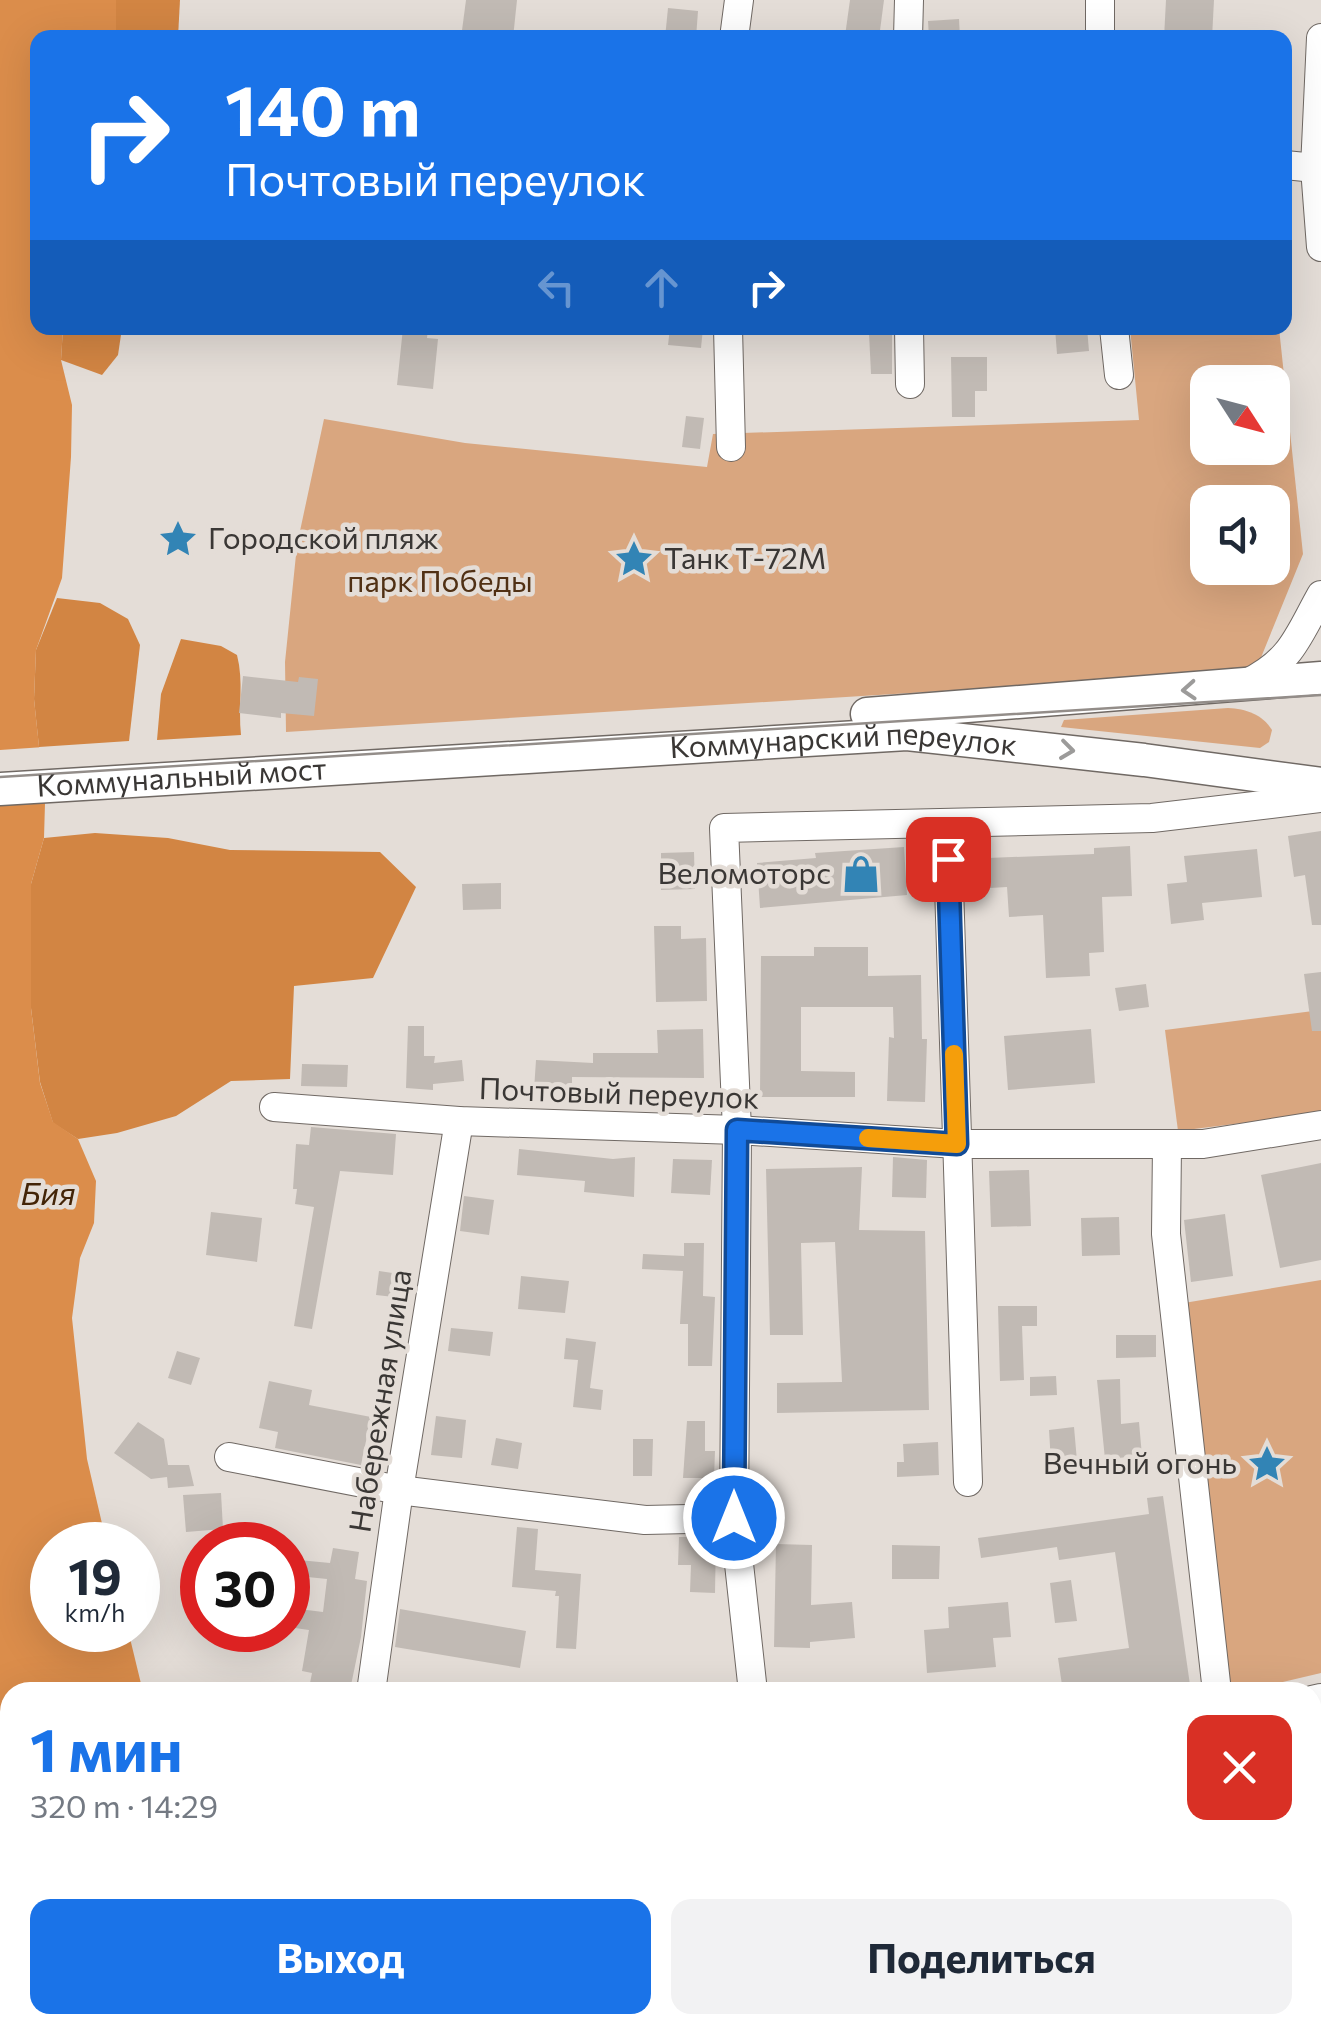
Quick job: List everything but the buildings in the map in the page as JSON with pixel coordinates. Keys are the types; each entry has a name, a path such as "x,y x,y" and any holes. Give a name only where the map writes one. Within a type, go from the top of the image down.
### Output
{"main road":[{"name":"Коммунарский переулок","path":"364,755 795,729 1321,678"},
{"name":"Коммунарский переулок","path":"795,729 931,734 1321,784"},
{"name":"Коммунальный мост","path":"0,766 364,755"},
{"name":"Коммунальный мост","path":"0,788 364,755"}],"street":[{"path":"735,30 739,0"},
{"path":"908,0 908,30"},
{"path":"1100,0 1100,30"},
{"path":"1321,38 1315,168 1321,248"},
{"path":"1292,166 1315,168"},
{"path":"728,335 731,447"},
{"path":"909,335 910,384"},
{"path":"1115,335 1119,376"},
{"path":"1240,687 1269,672 1293,649 1321,595"},
{"path":"752,1682 734,1518 737,1130 724,828 1152,818 1321,798"},
{"path":"947,823 968,1482"},
{"name":"Почтовый переулок","path":"274,1108 957,1144 1204,1144 1321,1125"},
{"name":"Набережная улица","path":"372,1682 398,1490 459,1120"},
{"path":"1167,1144 1166,1234 1216,1682"},
{"path":"229,1457 398,1490 645,1520 734,1518"}],"green space":[{"name":"парк Победы","path":"1131,335 1280,335 1283,365 1190,365 1190,465 1290,465 1290,432 1303,554 1260,660 1245,672 286,732 285,662 297,545 324,419 465,443 707,467 713,434 1139,420"},
{"path":"1228,708 1247,711 1263,720 1272,730 1269,742 1260,748 1061,727 1064,720"},
{"path":"1321,1010 1321,1113 1178,1131 1165,1030"},
{"path":"1321,1280 1321,1673 1283,1682 1226,1682 1184,1303"}],"shaded area":[{"path":"116,0 180,0 178,30 116,30"},
{"path":"63,335 121,335 118,355 102,375 61,360"},
{"path":"57,598 100,603 128,619 140,645 129,741 39,747 34,699 36,650"},
{"path":"181,639 221,646 237,655 241,735 157,740 161,694"},
{"path":"95,833 168,838 230,850 380,852 416,887 373,978 294,986 290,1079 231,1081 176,1116 117,1133 78,1139 53,1123 40,1082 31,1008 31,884 44,838"}],"water":[{"name":"Бия","path":"0,0 116,0 116,30 30,30 30,335 63,335 61,360 72,405 62,578 36,650 34,699 45,803 44,838 31,884 31,1008 40,1083 53,1122 78,1139 96,1181 94,1223 80,1258 72,1318 87,1459 102,1522 30,1522 30,1652 133,1652 141,1682 0,1682"}],"pier":[{"path":"44,747 50,802 0,805 0,750"}],"tram line":[{"path":"0,777 1321,695"}],"slow traffic":[{"path":"868,1138 957,1144 954,1054"}],"place":[{"name":"Городской пляж","path":"178,539"},
{"name":"Танк Т-72М","path":"634,559"},
{"name":"Веломоторс","path":"861,874"},
{"name":"Вечный огонь","path":"1267,1464"}],"route":[{"path":"734,1518 737,1130 957,1144 948,859"}]}
